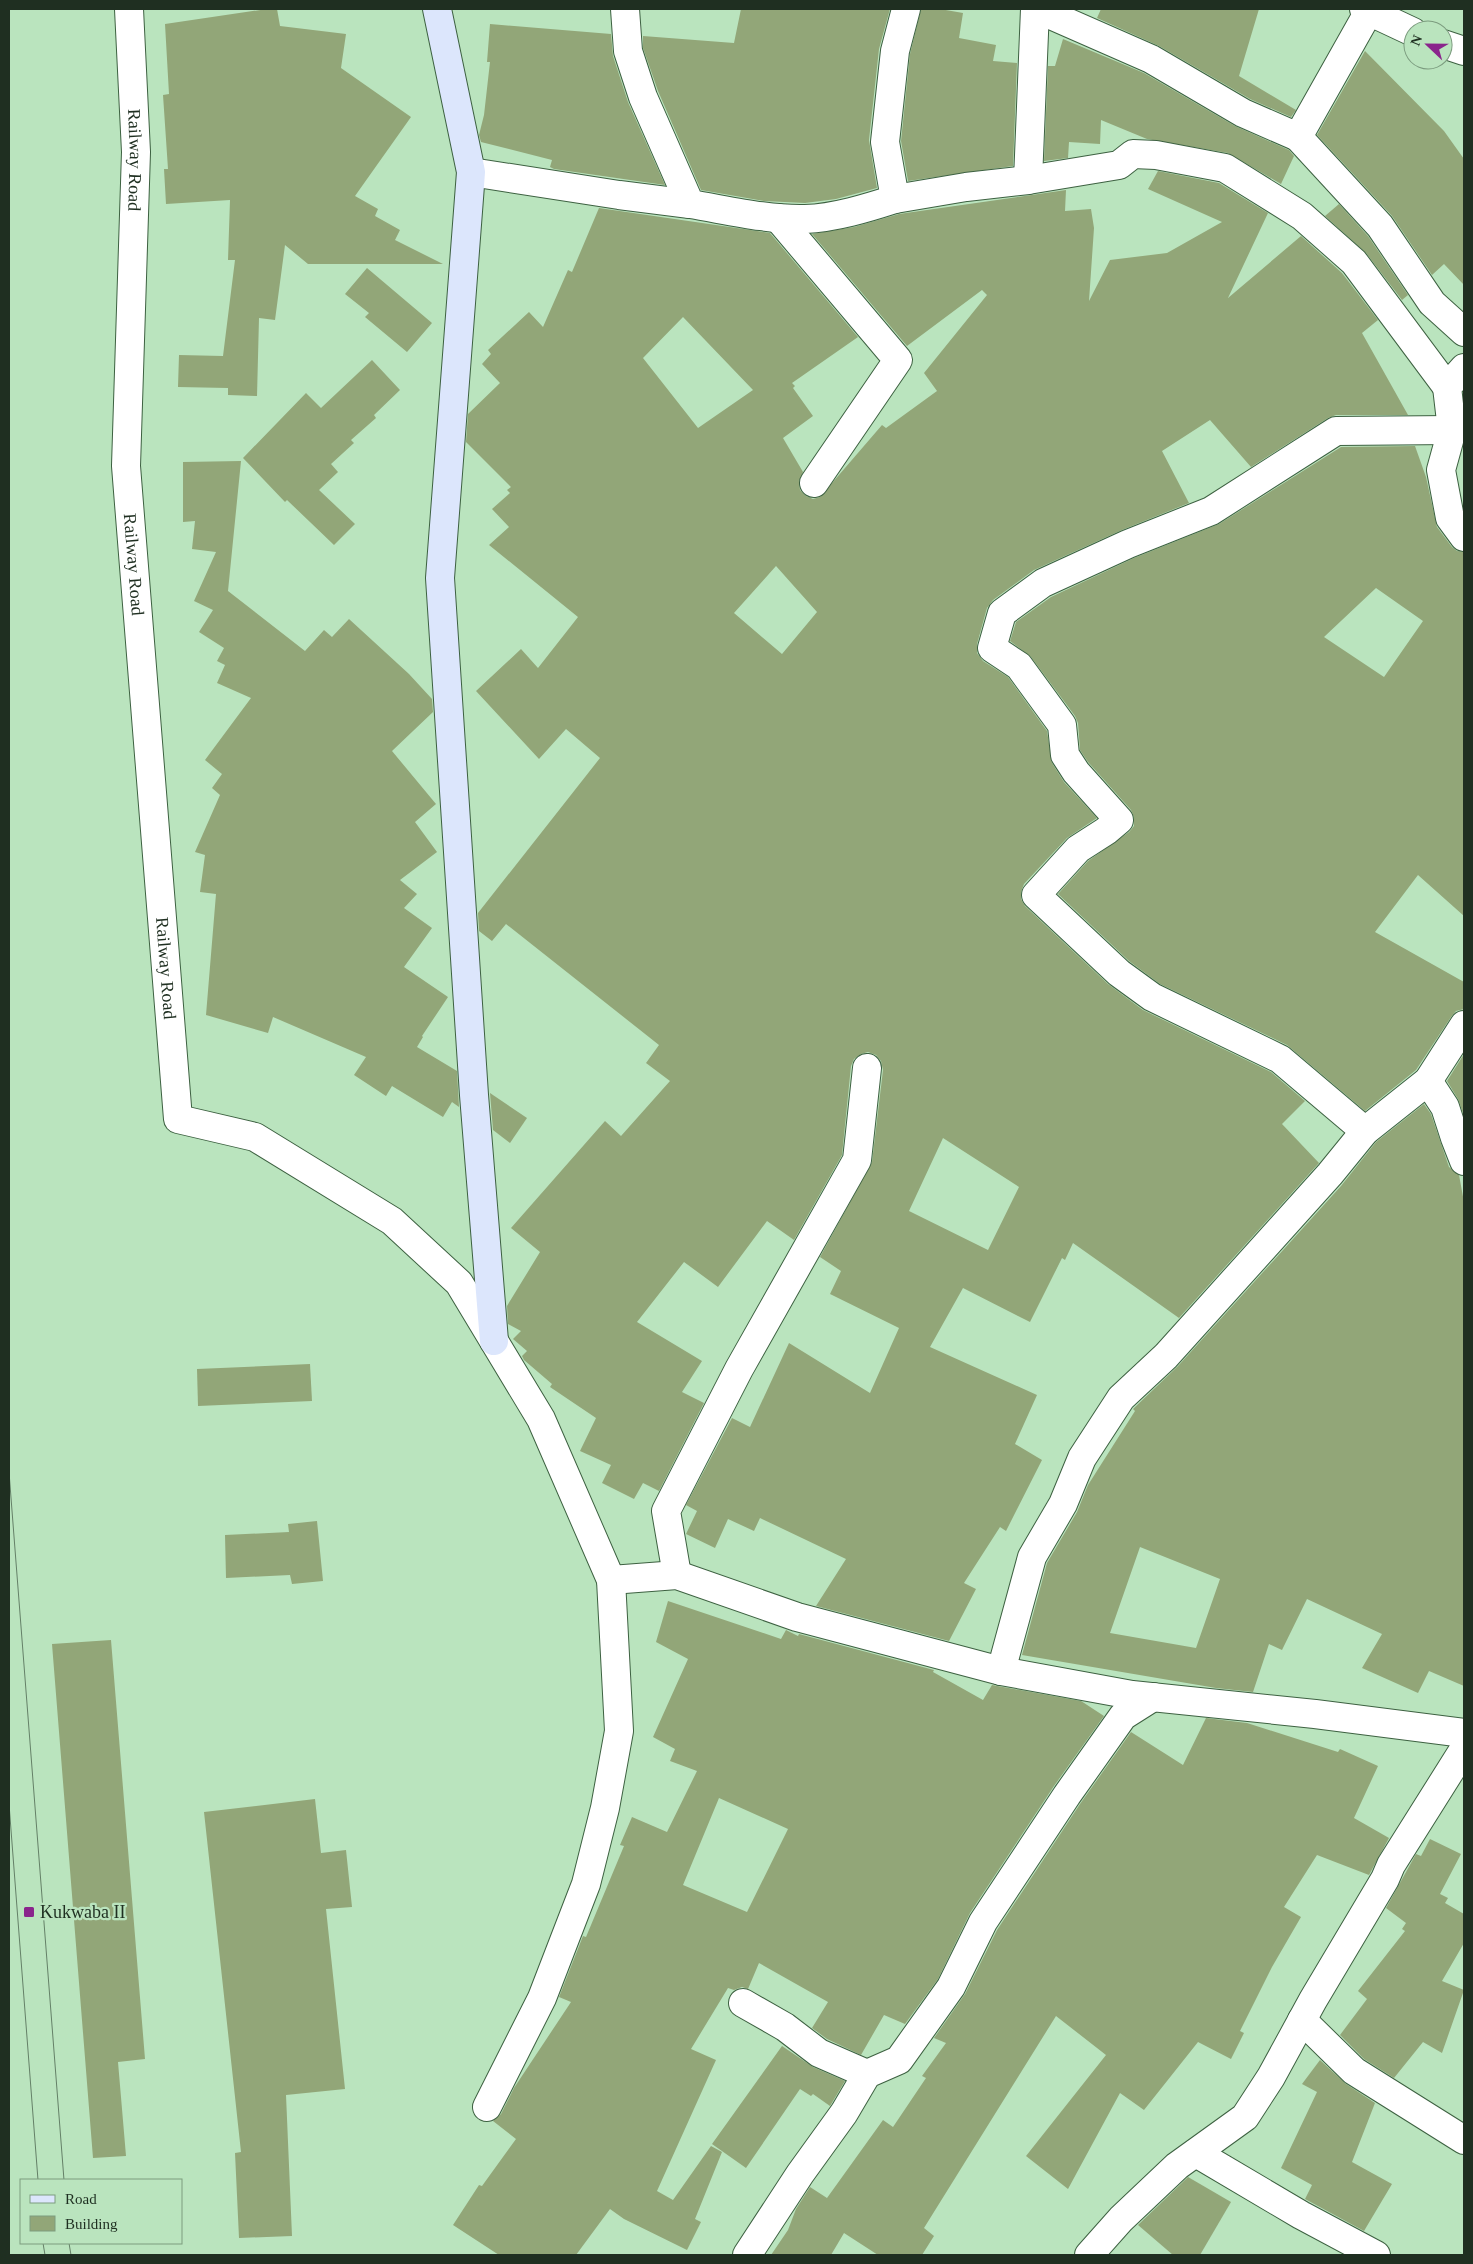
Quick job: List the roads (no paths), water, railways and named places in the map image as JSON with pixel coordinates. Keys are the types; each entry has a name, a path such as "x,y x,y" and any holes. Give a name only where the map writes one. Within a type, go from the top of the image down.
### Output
{"street":[{"name":"Railway Road","path":"129,9 136,152 126,466 178,1119 255,1137 392,1221 459,1283 494,1341"},
{"path":"437,9 471,172 440,578 474,1095 494,1341 541,1419 611,1580 620,1731 605,1808 586,1884 542,1998 487,2107"},
{"path":"625,9 628,51 643,97 690,204"},
{"path":"895,199 885,142 895,51 906,9"},
{"path":"1028,180 1036,9 1151,59 1242,113 1298,137 1380,226 1432,303 1464,332"},
{"path":"1298,137 1366,10 1403,27"},
{"path":"471,172 778,218 806,219 866,209 895,199 1119,165 1133,154 1156,155 1225,168 1302,216 1354,262 1456,377 1452,430 1441,470 1450,518 1464,537"},
{"path":"778,218 898,360 814,483"},
{"path":"1365,1131 1280,1059 1146,992 1119,973 1036,895 1078,849 1119,820 1076,772 1065,755 1062,725 1019,666 992,648 1002,612 1043,583 1128,544 1211,511 1336,431 1452,430"},
{"path":"1002,1671 1032,1557 1063,1504 1082,1458 1122,1398 1172,1349 1323,1182 1365,1131 1428,1081 1464,1025"},
{"path":"677,1575 666,1511 739,1369 857,1160 867,1068"},
{"path":"1428,1081 1445,1106 1464,1161"},
{"path":"611,1580 677,1575 797,1617 1002,1671 1132,1695 1315,1714 1464,1733"},
{"path":"747,2255 800,2174 844,2113 867,2074 899,2060 951,1987 984,1922 1067,1795 1123,1716 1153,1697"},
{"path":"1088,2255 1121,2219 1177,2166 1245,2117 1271,2077 1302,2020 1385,1879 1391,1865 1464,1749"},
{"path":"743,2003 785,2027 819,2052 867,2074"},
{"path":"1302,2020 1354,2071 1464,2140"},
{"path":"1196,2153 1301,2215 1376,2255"}],"tram line":[{"path":"9,1472 64,2179"},
{"path":"9,1804 38,2179"},
{"path":"43,2244 45,2255"},
{"path":"69,2244 71,2255"}],"place":[{"name":"Kukwaba II","path":"29,1912"}]}
